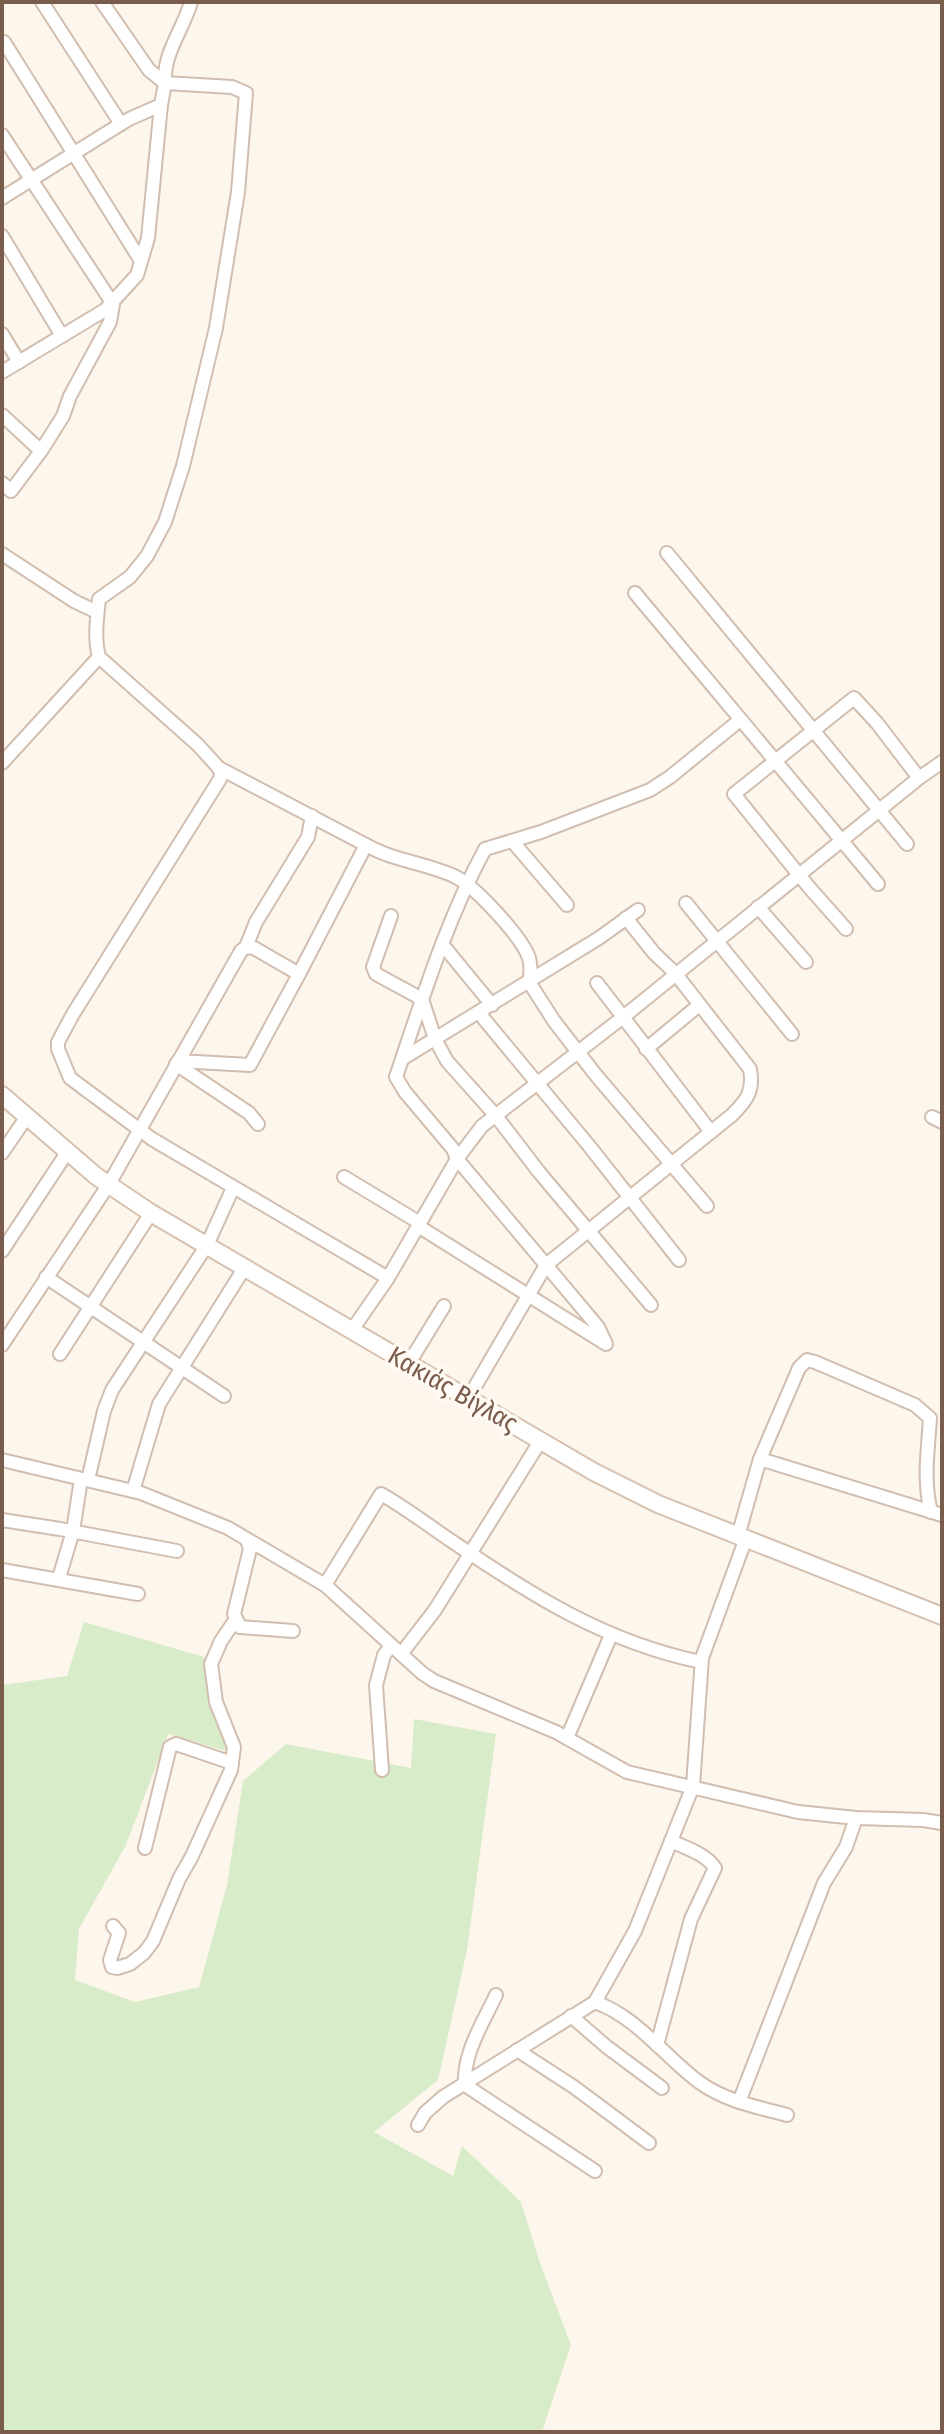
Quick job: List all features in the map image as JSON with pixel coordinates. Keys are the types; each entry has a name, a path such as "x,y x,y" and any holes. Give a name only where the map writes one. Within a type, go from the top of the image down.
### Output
{"street":[{"path":"42,2 121,124"},
{"path":"102,2 149,70 165,83 232,87 246,93 238,192 216,328 183,466 165,522 147,556 130,577 99,599 99,657 198,745 219,768 380,853 451,874 466,883 493,910 526,952 530,961 529,982 554,1021 707,1206"},
{"path":"2,372 113,304 137,275 148,238 164,69 189,7 178,2"},
{"path":"2,43 75,153 141,261"},
{"path":"2,198 121,124 161,105"},
{"path":"2,135 113,304 110,322 70,396 63,416 11,491 2,483"},
{"path":"2,236 62,336"},
{"path":"2,334 19,362"},
{"path":"2,415 41,451"},
{"path":"667,553 907,844"},
{"path":"2,554 74,601 97,612"},
{"path":"635,593 878,884"},
{"path":"2,763 99,657"},
{"path":"846,929 734,794 854,698 919,778"},
{"path":"344,1177 606,1344 598,1327 457,1159 453,1149 396,1077 442,944 466,883 485,849 650,790 740,720"},
{"path":"352,1330 388,1278 457,1159 482,1126 942,762"},
{"path":"219,768 220,779 103,964 58,1042 58,1049 70,1078 139,1130 388,1278"},
{"path":"2,1345 109,1184 246,947 256,922 308,837 312,816"},
{"path":"512,841 567,905"},
{"path":"177,1063 250,1065 366,845"},
{"path":"686,903 792,1034"},
{"path":"758,907 806,962"},
{"path":"402,1059 529,982 638,910"},
{"path":"391,916 373,967 376,974 422,999 435,1039 447,1061 651,1305"},
{"path":"469,1397 546,1265 746,1102 752,1082 750,1069 675,973 626,918"},
{"path":"442,944 492,1005"},
{"path":"246,947 254,948 299,974"},
{"path":"597,983 711,1132"},
{"path":"646,1049 698,1006"},
{"path":"479,1013 679,1260"},
{"path":"177,1063 249,1113 258,1124"},
{"name":"Κακιάς Βίγλας","path":"2,1095 109,1184 151,1213 594,1472 658,1504 942,1616"},
{"path":"2,1153 28,1115"},
{"path":"2,1251 68,1151"},
{"path":"59,1578 84,1479 112,1390 207,1245 233,1188"},
{"path":"60,1354 151,1213"},
{"path":"133,1491 159,1404 245,1267"},
{"path":"46,1277 224,1396"},
{"path":"409,1363 444,1306"},
{"path":"418,2125 434,2104 595,2002 635,1931 693,1786 701,1662 742,1537 760,1459 799,1368 807,1360 915,1405 930,1418 927,1495 937,1514"},
{"path":"382,1770 376,1685 384,1655 396,1650 435,1610 541,1440"},
{"path":"760,1459 937,1514"},
{"path":"2,1460 133,1491 228,1528 325,1585 434,1681 567,1738 627,1772 798,1812 942,1823"},
{"path":"325,1585 381,1494 539,1597 611,1635 665,1654 701,1662"},
{"path":"2,1520 177,1551"},
{"path":"247,1540 250,1549 234,1614 240,1627 293,1631"},
{"path":"2,1570 138,1594"},
{"path":"113,1926 119,1933 110,1960 112,1967 117,1968 130,1964 153,1941 231,1770 234,1747 216,1702 211,1664 221,1641 236,1619"},
{"path":"567,1738 611,1635"},
{"path":"145,1848 170,1747 176,1744 232,1763"},
{"path":"739,2102 824,1883 852,1836 856,1818"},
{"path":"657,2045 691,1919 715,1868 712,1862 671,1841"},
{"path":"465,2085 469,2054 496,1995"},
{"path":"595,2002 628,2019 698,2082 719,2095 787,2115"},
{"path":"571,2016 662,2088"},
{"path":"517,2050 574,2087 649,2143"},
{"path":"465,2085 595,2171"}],"green space":[{"path":"84,1622 204,1657 214,1705 229,1752 168,1734 126,1845 79,1929 75,1980 135,2002 199,1987 227,1885 243,1781 286,1744 411,1768 414,1719 496,1734 467,1950 438,2080 374,2132 453,2176 462,2146 521,2202 571,2345 543,2429 539,2432 2,2432 2,1685 67,1676"}]}
